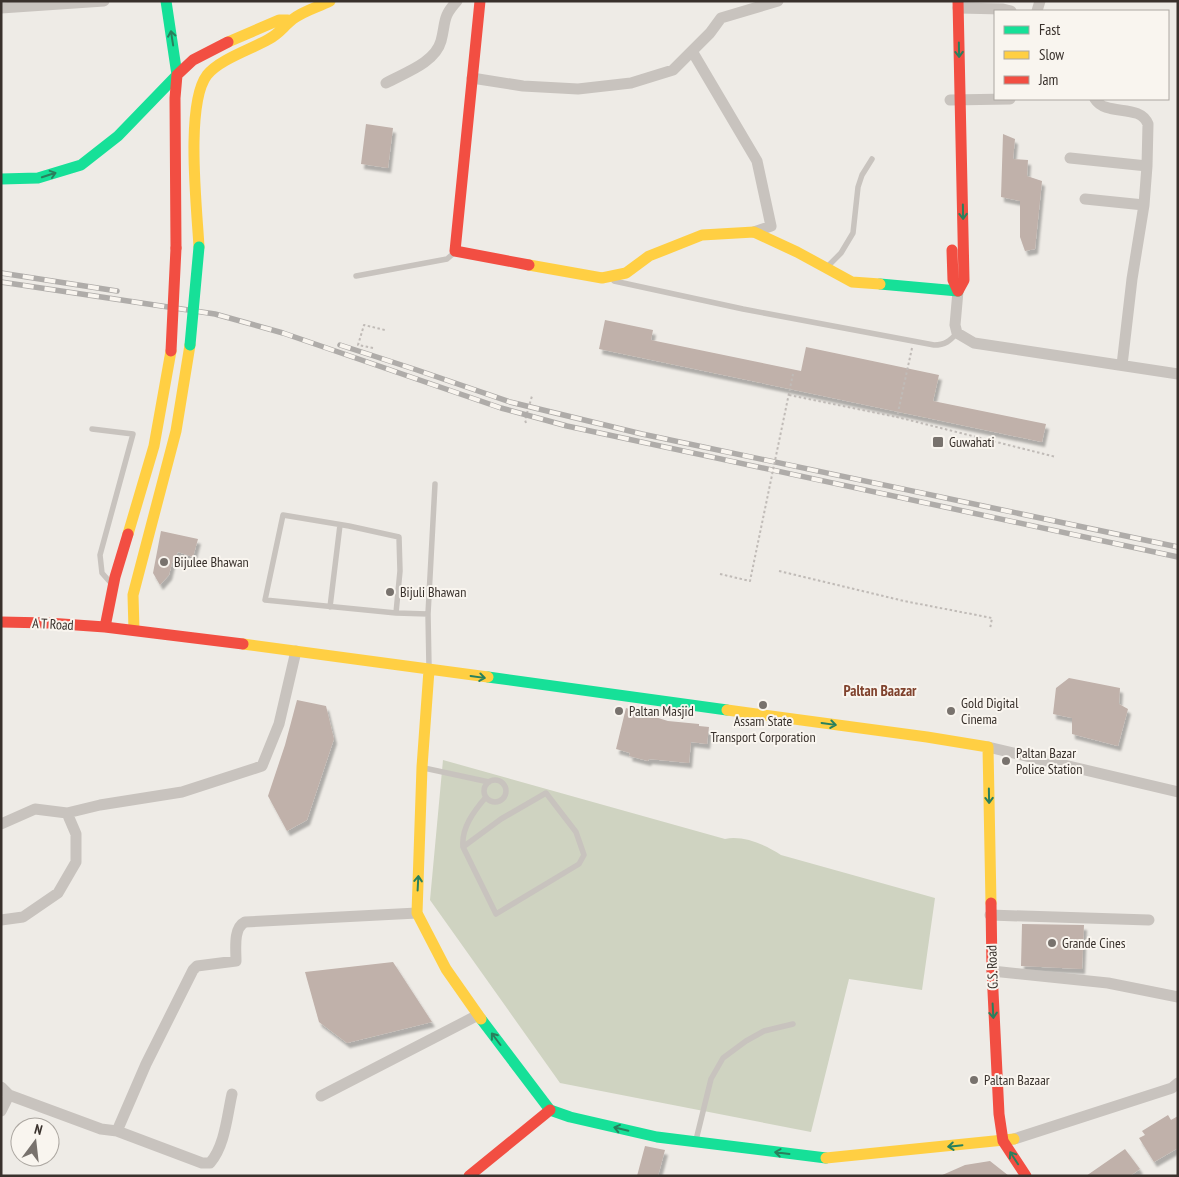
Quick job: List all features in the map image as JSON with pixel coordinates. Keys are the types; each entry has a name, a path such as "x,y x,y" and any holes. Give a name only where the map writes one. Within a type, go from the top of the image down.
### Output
{"main road":[{"path":"105,627 114,581 154,446 171,351 176,228 175,98 177,75 166,1"},
{"path":"1,179 38,178 81,165 118,136 193,60 214,48 279,20 292,19 330,1"},
{"path":"480,1 455,251 602,278 626,273 649,256 702,235 754,232 852,282 958,291 953,280 958,4"},
{"path":"948,1 955,100"},
{"path":"134,630 133,596 136,580 176,431 190,345 198,247 195,178 197,100 201,85 207,75 281,31 292,19"},
{"name":"A T Road","path":"1,622 48,623 134,630 927,737 988,747"},
{"path":"429,670 422,767 417,913 446,969 478,1015 550,1110 570,1117 657,1137 829,1163 1008,1140"},
{"name":"G.S. Road","path":"988,747 990,914 998,1114 1008,1140 1026,1176"},
{"path":"469,1176 550,1110"},
{"name":"G.S. Road","path":"1008,1140 1037,1176"}],"street":[{"path":"1,8 104,1"},
{"path":"386,84 422,64 435,53 441,42 447,12 456,1"},
{"path":"472,78 522,86 578,88 631,83 673,70 710,33 721,18 778,1"},
{"path":"958,4 1007,10"},
{"path":"692,52 757,161 771,226 754,232"},
{"path":"955,100 994,99"},
{"path":"1096,100 1102,106 1140,114 1146,119 1148,124 1144,205 1132,280 1122,365"},
{"path":"1070,158 1147,166"},
{"path":"1085,199 1144,205"},
{"path":"958,291 955,324 957,333 965,339 983,346 1178,374"},
{"path":"1,824 35,809 66,813 100,804 182,792 262,766 279,724 296,651"},
{"path":"988,747 1178,792"},
{"path":"1,920 23,917 58,893 76,862 76,834 66,813"},
{"path":"117,1130 146,1064 193,970 197,966 236,961 237,930 240,925 245,922 417,913"},
{"path":"990,914 1149,920"},
{"path":"992,971 1108,984 1178,997"},
{"path":"321,1096 478,1015"},
{"path":"1008,1140 1176,1088"},
{"path":"1,1111 5,1091 101,1129 117,1130 202,1163 210,1163 215,1157 221,1140 232,1094"}],"lane":[{"path":"826,268 841,253 853,233 858,187 862,175 872,159"},
{"path":"356,276 447,259 455,251"},
{"path":"602,278 743,309 913,342 942,345 949,342 957,333"},
{"path":"92,429 133,434 100,555 102,573 114,581"},
{"path":"429,670 428,614 435,484"},
{"path":"396,613 400,571 399,537 340,524 283,515 264,600 396,613 428,614"},
{"path":"330,607 340,524"},
{"path":"422,767 489,782 497,780 504,785 505,793 504,797 497,802 486,797 484,789 489,782"},
{"path":"463,848 501,819 546,793 576,832 584,855 579,864 496,914 463,848 462,838 472,814 486,797"},
{"path":"696,1143 711,1079 723,1058 746,1041 764,1031 793,1024"}],"path":[{"path":"373,348 358,345 364,325 385,330"},
{"path":"897,417 913,342"},
{"path":"720,574 750,580 794,374"},
{"path":"788,395 897,417 1056,457"},
{"path":"526,423 525,420 532,396"},
{"path":"779,571 904,601 992,618 990,629"}],"green space":[{"path":"443,760 725,839 739,838 747,840 781,855 935,898 922,990 849,979 811,1132 560,1083 430,900"}],"building":[{"path":"366,124 393,128 388,168 361,164"},
{"path":"1003,134 1015,139 1013,159 1028,160 1027,176 1042,181 1035,249 1025,251 1020,237 1020,201 1001,197"},
{"path":"605,320 653,330 651,340 801,371 806,347 939,375 933,401 1046,424 1042,442 599,349"},
{"path":"161,531 198,539 193,557 178,552 172,563 169,575 160,585 153,573"},
{"path":"1069,678 1120,688 1119,704 1128,709 1118,746 1072,734 1072,718 1053,714 1056,688"},
{"path":"297,700 326,706 334,739 307,820 287,831 268,796 285,745"},
{"path":"626,708 668,721 699,724 699,726 709,727 707,744 691,742 689,763 649,759 648,761 629,756 630,753 616,749"},
{"name":"Grande Cines","path":"1022,924 1084,925 1082,969 1021,966"},
{"path":"393,962 432,1022 347,1043 319,1022 305,972"},
{"path":"1168,1115 1171,1120 1178,1116 1178,1148 1154,1162 1139,1138 1145,1135 1142,1131"},
{"path":"645,1146 665,1150 658,1176 637,1176"},
{"path":"1125,1149 1140,1169 1130,1176 1086,1176"},
{"path":"990,1161 1009,1176 940,1176 965,1165"}],"railway":[{"path":"1,273 117,291"},
{"path":"1,282 215,314 283,333 501,408 567,426 1178,557"},
{"path":"340,345 510,402 642,434 1178,547"}],"traffic: fast":[{"path":"1,179 38,178 81,165 118,136 177,75 166,1"},
{"path":"190,345 199,247"},
{"path":"880,284 958,291"},
{"path":"488,677 727,710"},
{"path":"481,1019 550,1110 570,1117 657,1137 826,1158"}],"traffic: slow":[{"path":"199,247 194,132 200,89 207,75 228,59 273,37 297,16 330,1"},
{"path":"228,42 279,20 288,20"},
{"path":"529,265 602,278 626,273 649,256 702,235 754,232 797,252 852,282 880,284"},
{"path":"134,630 133,595 176,431 190,345"},
{"path":"128,534 154,446 171,351"},
{"path":"243,644 488,677"},
{"path":"429,670 422,767 417,913 446,969 481,1019"},
{"path":"727,710 988,747 991,903"},
{"path":"826,1158 1014,1139"}],"traffic: jam":[{"path":"480,1 455,251 529,265"},
{"path":"958,1 964,280 958,291"},
{"path":"176,248 175,98 177,75 193,60 228,42"},
{"path":"171,351 176,248"},
{"path":"952,250 953,280 958,291"},
{"path":"128,534 115,577 105,627 243,644"},
{"path":"1,622 105,627"},
{"path":"991,903 992,971 999,1114 1003,1141 1026,1176"},
{"path":"469,1176 550,1110"}],"place":[{"name":"Guwahati","path":"938,442"},
{"name":"Bijulee Bhawan","path":"164,562"},
{"name":"Bijuli Bhawan","path":"390,592"},
{"name":"Assam State Transport Corporation","path":"763,705"},
{"name":"Paltan Masjid","path":"619,711"},
{"name":"Gold Digital Cinema","path":"951,711"},
{"name":"Paltan Bazar Police Station","path":"1006,761"},
{"name":"Grande Cines","path":"1052,943"},
{"name":"Paltan Bazaar","path":"974,1080"}],"district":[{"name":"Paltan Baazar","path":"880,691"}]}
